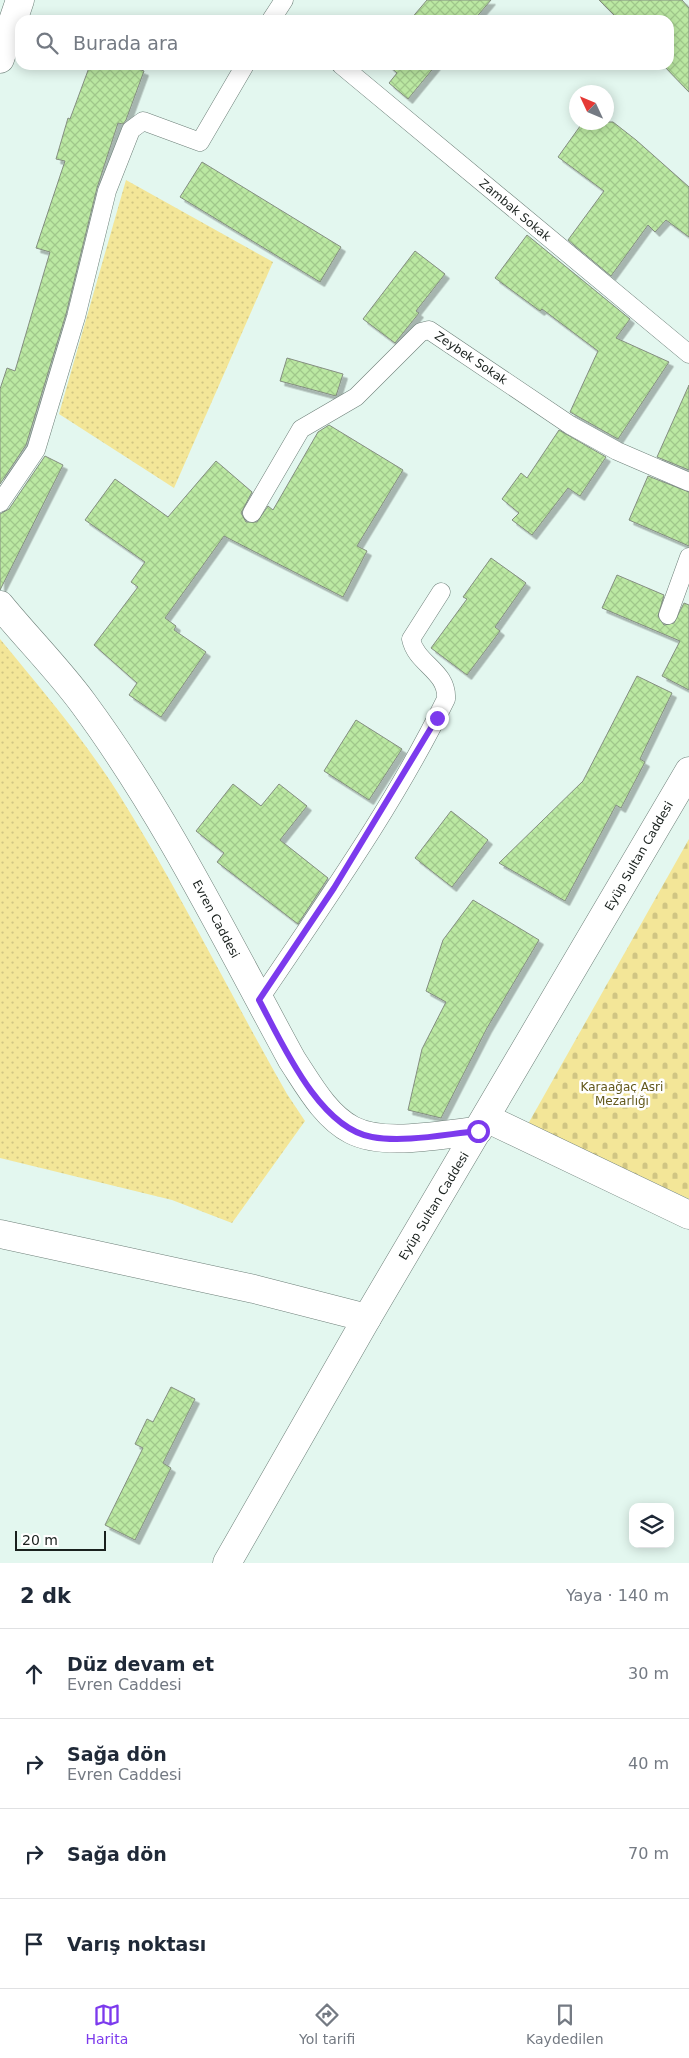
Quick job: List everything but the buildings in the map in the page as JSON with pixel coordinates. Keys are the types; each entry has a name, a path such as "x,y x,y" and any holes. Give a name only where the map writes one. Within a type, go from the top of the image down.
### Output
{"street":[{"path":"0,59 20,0"},
{"name":"Evren Caddesi","path":"0,605 82,702 116,751 188,865 292,1060 311,1089 332,1114 351,1130 371,1137 396,1138 482,1125"},
{"name":"Eyüp Sultan Caddesi","path":"227,1563 367,1318 689,772"},
{"path":"482,1125 689,1215"},
{"path":"0,1234 254,1289 367,1318"}],"lane":[{"path":"0,503 36,450 76,317 107,191 130,130 143,121 200,142 242,70"},
{"name":"Zambak Sokak","path":"348,70 689,354"},
{"name":"Zeybek Sokak","path":"252,514 301,429 339,409 356,397 421,332 429,330 570,425 617,451 689,482"},
{"path":"668,616 689,557"},
{"path":"259,1000 344,872 407,771 446,699 447,688 440,676 413,650 411,639 441,592"}],"green space":[{"path":"126,180 273,262 174,488 59,414"},
{"path":"0,639 76,733 118,793 183,904 287,1094 305,1121 232,1223 172,1200 0,1158"},
{"name":"Karaağaç Asri Mezarlığı","path":"689,839 689,1199 528,1124"}],"route":[{"path":"437,718 407,771 334,888 259,1000 292,1060 311,1089 332,1114 351,1130 371,1137 396,1138 478,1131"}]}
